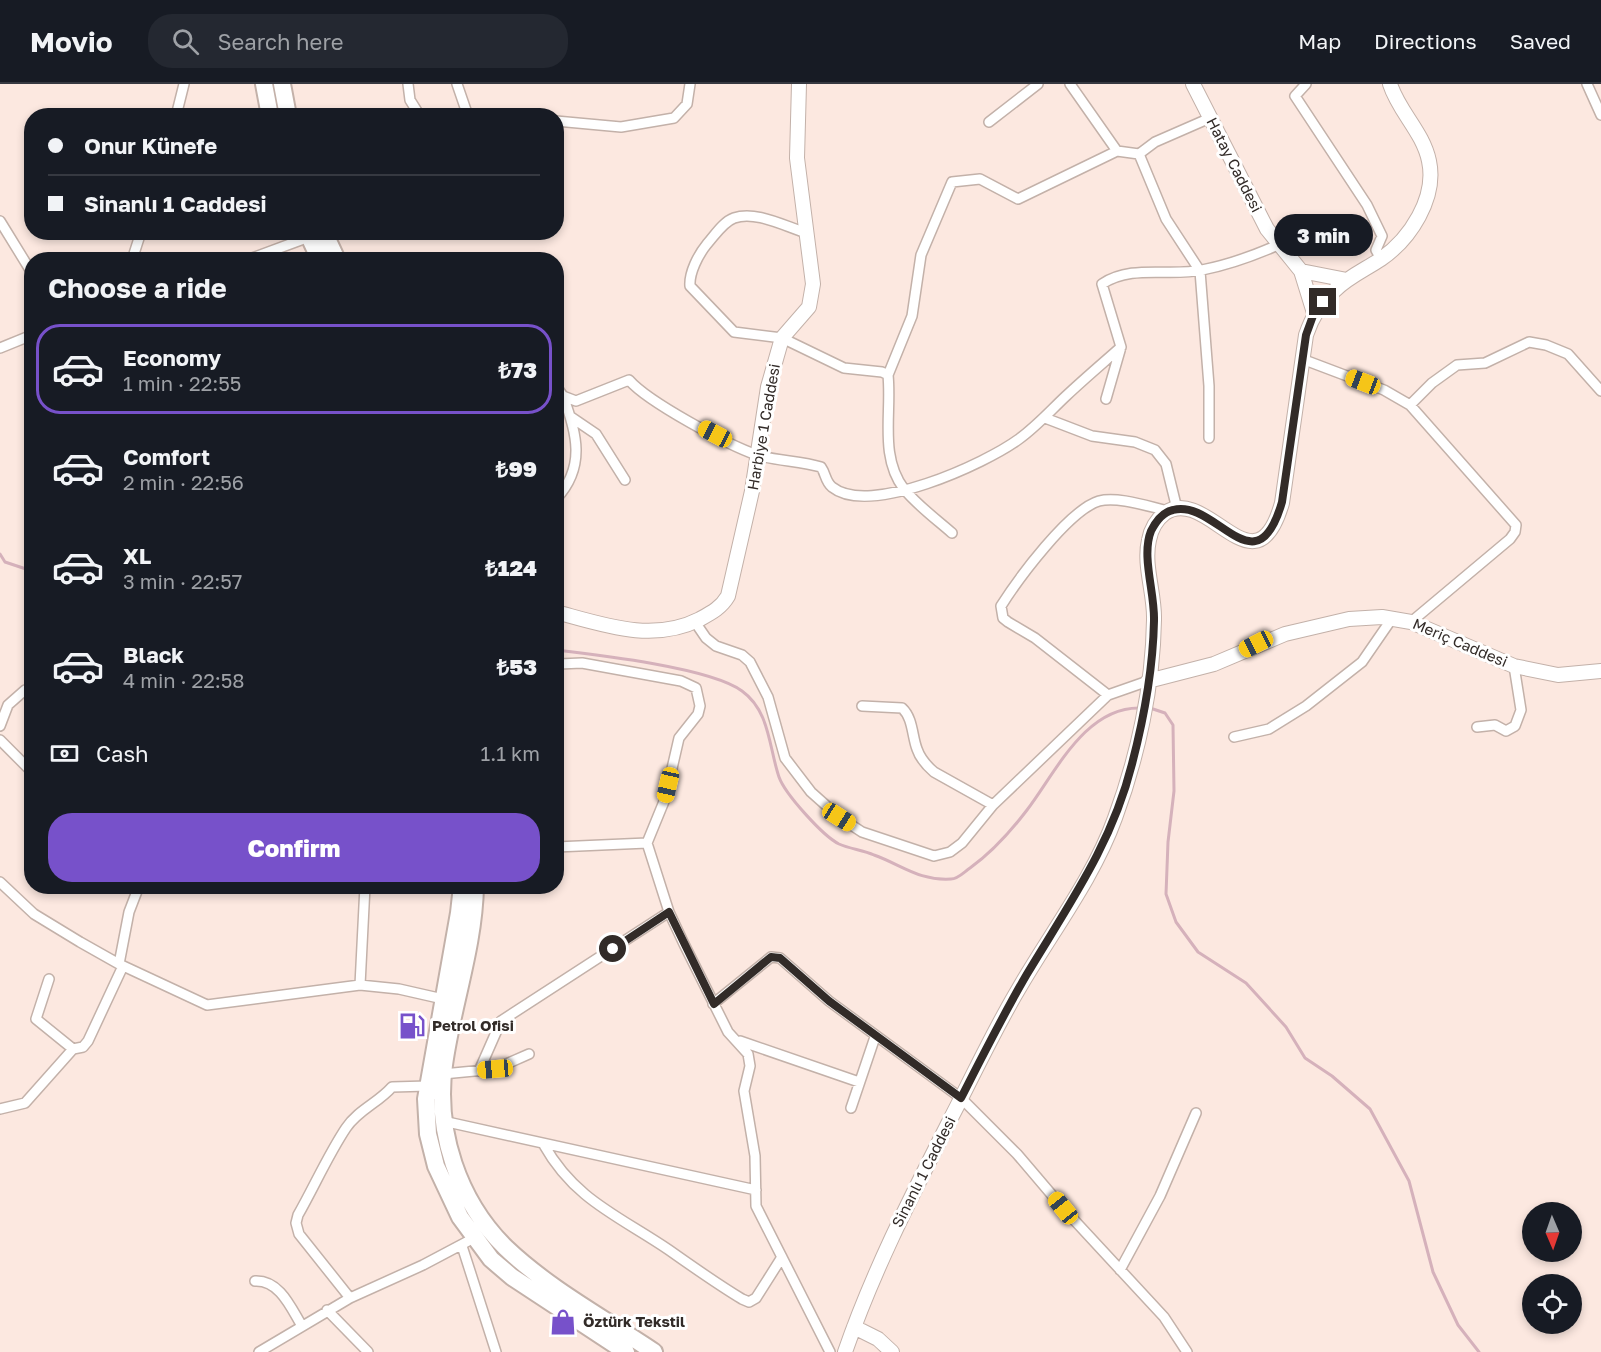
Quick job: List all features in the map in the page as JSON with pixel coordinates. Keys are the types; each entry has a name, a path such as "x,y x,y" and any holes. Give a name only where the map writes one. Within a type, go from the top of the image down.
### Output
{"highway":[{"path":"264,84 268,108"},
{"path":"282,84 286,108"},
{"path":"319,240 330,252"},
{"path":"461,894 446,1007 443,1121 448,1146 462,1185 478,1213 504,1246 546,1280 654,1352"},
{"path":"475,894 471,926 446,1007 428,1086 426,1121 436,1166 468,1242 512,1277 626,1352"}],"street":[{"path":"179,108 184,84"},
{"path":"408,84 410,100 415,108"},
{"path":"457,84 465,108"},
{"path":"564,122 621,127 674,118 687,104 690,84"},
{"name":"Harbiye 1 Caddesi","path":"564,614 647,632 671,630 695,622 717,609 728,596 748,516 768,387 782,338 804,315 813,298 797,158 799,84"},
{"path":"989,122 1038,84"},
{"path":"1070,84 1117,151"},
{"name":"Hatay Caddesi","path":"1193,84 1243,185 1278,245 1300,271 1314,313"},
{"path":"1306,84 1295,96 1367,205 1382,236 1376,250 1380,259"},
{"path":"1108,695 1035,638 1008,622 1001,613 1001,606 1029,566 1083,510 1100,501 1133,502 1173,510 1194,509 1237,539 1253,541 1268,532 1278,517 1282,502 1306,335 1314,313 1347,280 1380,259 1397,244 1415,221 1427,199 1431,181 1424,146 1390,84"},
{"path":"1587,84 1601,115"},
{"path":"952,533 905,491 898,480 888,448 888,375 912,316 921,255 952,182 980,179 1018,199 1117,151 1139,154 1162,139 1210,118"},
{"path":"1139,154 1166,219 1200,271 1209,386 1209,438"},
{"path":"807,233 754,216 734,218 720,229 703,249 690,278 690,286 693,292 734,332 782,338 844,368 882,372 888,375"},
{"path":"0,221 24,260"},
{"path":"267,252 298,240"},
{"path":"1106,399 1121,347 1102,284 1113,277 1156,271 1200,271 1251,256 1278,245"},
{"path":"1300,271 1347,280"},
{"path":"0,348 24,338"},
{"path":"1410,405 1432,383 1456,365 1485,363 1529,342 1546,345 1568,354 1601,391"},
{"path":"564,396 576,401 629,380 664,407 758,455 821,468 826,482 855,497 905,491 998,453 1045,418 1121,347"},
{"path":"1302,359 1384,390 1410,405 1516,525 1515,532 1510,539 1411,622"},
{"path":"564,399 576,430 575,474 564,488"},
{"path":"571,417 596,434 625,480"},
{"path":"1045,418 1092,436 1135,442 1155,450 1166,464 1173,510"},
{"name":"Sinanlı 1 Caddesi","path":"845,1352 900,1220 961,1098 1017,991 1102,850 1124,794 1140,734 1147,686 1154,605 1148,544 1155,523 1173,510"},
{"path":"1234,737 1269,729 1306,706 1362,662 1393,617"},
{"name":"Meriç Caddesi","path":"1147,686 1214,664 1272,638 1300,629 1358,618 1393,617 1411,622 1514,666 1558,675 1601,671"},
{"path":"695,622 706,638 716,646 745,657 750,662 768,697 785,758 798,778 839,817 862,831 934,856 950,852 962,843 993,806 1108,695 1147,686"},
{"path":"564,664 582,663 681,681 696,688 700,706 698,714 679,738 665,798 647,843 669,912 728,1032 748,1054 750,1066 744,1091 754,1156 756,1206 760,1218 830,1352"},
{"path":"1477,727 1495,725 1506,731 1515,726 1521,710 1514,666"},
{"path":"0,726 8,705 24,691"},
{"path":"0,698 8,705"},
{"path":"862,706 902,708 908,716 917,749 926,765 993,806"},
{"path":"0,740 24,764"},
{"path":"564,848 647,843"},
{"path":"0,882 34,914 121,965 207,1005 360,985 399,989 446,1007"},
{"path":"0,1109 25,1103 73,1049 83,1047 92,1036 121,965 129,912 136,894"},
{"path":"360,985 365,894"},
{"path":"479,1071 501,1021 669,912"},
{"path":"714,1004 771,957 777,956 875,1037 961,1098 1017,1154 1164,1317 1187,1352"},
{"path":"49,979 36,1019 73,1049"},
{"path":"851,1108 875,1037"},
{"path":"736,1040 859,1082"},
{"path":"443,1074 507,1066 529,1054"},
{"path":"350,1298 299,1234 296,1223 297,1215 347,1127 364,1109 382,1098 392,1087 428,1086"},
{"path":"1120,1270 1160,1196 1196,1113"},
{"path":"443,1121 756,1190"},
{"path":"544,1145 558,1169 572,1184 622,1221 742,1299 749,1302 756,1298 782,1257"},
{"path":"259,1352 327,1310 468,1242 496,1352"},
{"path":"255,1281 270,1284 280,1292 302,1326"},
{"path":"327,1310 363,1350"},
{"path":"854,1327 878,1339 892,1352"}],"waterway":[{"path":"0,554 5,562 24,568"},
{"path":"564,651 681,669 727,683 742,691 751,699 763,719 779,777 796,804 815,824 832,840 843,846 870,853 929,878 954,879 978,862 1014,826 1074,744 1088,730 1103,718 1121,711 1140,708"},
{"path":"1150,708 1165,713 1173,725 1174,791 1168,842 1166,894 1176,922 1198,952 1246,983 1286,1027 1305,1058 1332,1076 1370,1109 1409,1181 1433,1272 1458,1325 1479,1352"}],"place":[{"name":"Petrol Ofisi","path":"412,1026"},
{"name":"Öztürk Tekstil","path":"563,1322"}],"route":[{"path":"613,949 669,912 714,1004 771,957 777,956 804,981 875,1037 928,1072 961,1098 998,1024 1102,850 1124,794 1140,734 1153,647 1154,605 1148,544 1155,523 1160,517 1177,508 1194,509 1204,514 1230,535 1243,541 1261,538 1274,525 1282,502 1306,335 1314,313 1323,302"}]}
